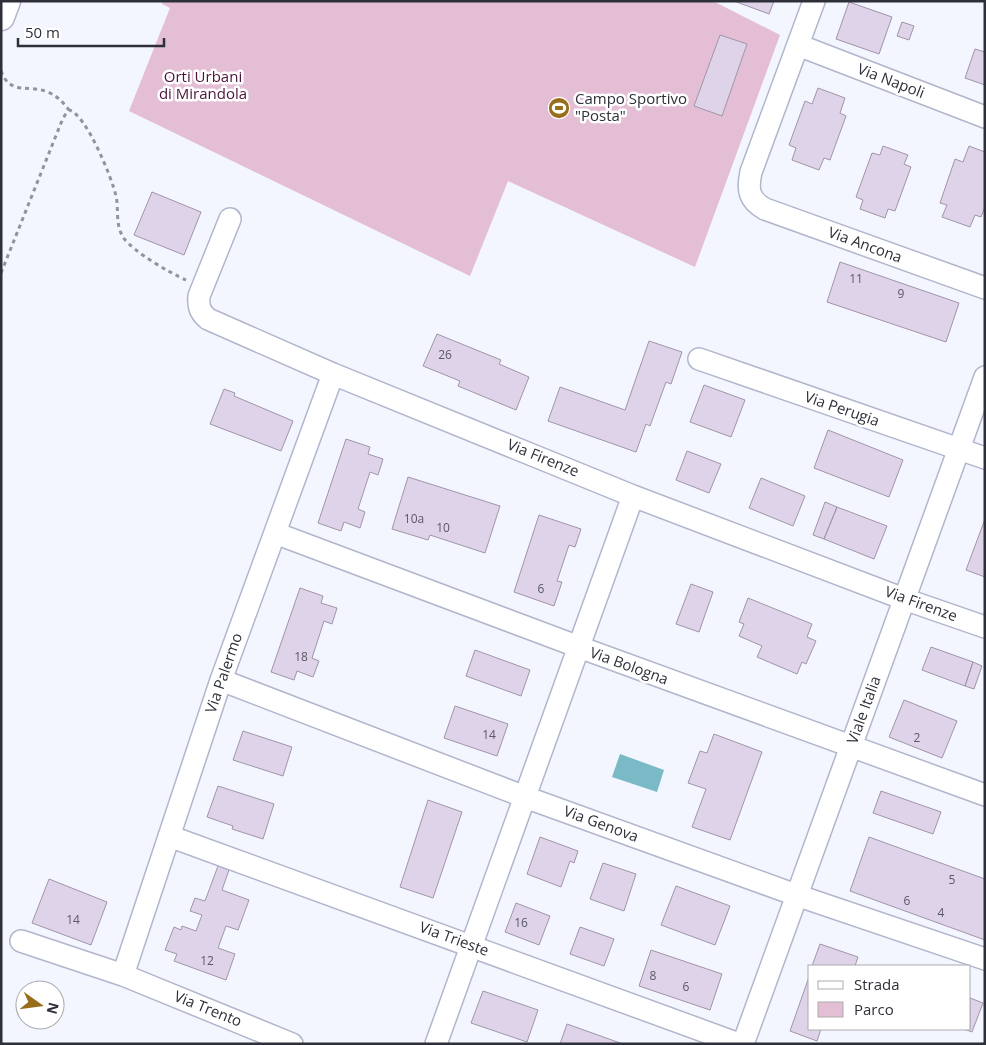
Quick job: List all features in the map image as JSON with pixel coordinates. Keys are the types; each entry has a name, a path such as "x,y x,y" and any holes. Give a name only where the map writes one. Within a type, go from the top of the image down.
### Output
{"street":[{"path":"1,17 8,1"},
{"path":"798,45 814,1"},
{"name":"Via Napoli","path":"798,45 985,117"},
{"name":"Via Ancona","path":"798,45 751,172 749,182 750,196 754,202 765,209 985,288"},
{"name":"Via Firenze","path":"230,219 199,296 198,304 201,313 208,319 333,374 633,496 904,599 985,627"},
{"name":"Via Perugia","path":"699,359 985,458"},
{"name":"Via Palermo","path":"123,975 221,680 333,374"},
{"name":"Viale Italia","path":"743,1044 985,377"},
{"path":"436,1044 633,496"},
{"name":"Via Bologna","path":"275,533 579,647 985,795"},
{"name":"Via Genova","path":"221,680 525,796 796,895 985,959"},
{"name":"Via Trieste","path":"169,836 739,1044"},
{"name":"Via Trento","path":"21,941 123,975 292,1044"}],"path":[{"path":"1,71 4,80 10,85 46,91 57,96 69,110 81,118 108,172 116,196 120,230 124,239 167,271 203,287"},
{"path":"1,273 61,122 69,110"}],"green space":[{"name":"Campo Sportivo \"Posta\"","path":"163,1 713,1 780,35 695,267 508,181 470,276 129,111 170,8 162,4"}],"water":[{"path":"620,754 664,770 657,792 612,777"}],"building":[{"path":"734,1 774,1 769,14"},
{"path":"849,2 892,17 879,54 836,39"},
{"path":"902,22 914,26 909,40 897,36"},
{"path":"720,35 747,44 722,116 694,106"},
{"path":"975,49 985,52 985,85 965,78"},
{"path":"818,88 845,98 840,113 846,116 830,160 824,158 819,170 792,160 796,148 789,145 805,101 812,104"},
{"path":"883,146 908,155 904,164 911,167 895,211 888,209 885,218 860,209 863,200 856,197 872,153 880,155"},
{"path":"969,146 985,152 985,207 981,217 975,215 970,227 942,217 947,205 940,203 955,159 963,162"},
{"path":"152,192 201,212 184,255 134,235"},
{"path":"840,262 959,303 946,342 827,302"},
{"path":"437,334 501,360 499,364 529,377 516,410 458,386 460,381 423,366"},
{"path":"649,341 682,352 671,384 666,382 650,426 646,424 636,452 548,421 560,387 625,410"},
{"path":"704,385 745,400 731,437 690,422"},
{"path":"224,389 235,393 234,396 293,421 281,451 210,424"},
{"path":"828,430 903,460 889,497 814,468"},
{"path":"346,439 370,447 368,454 383,459 378,475 370,472 358,509 365,512 360,528 344,522 341,531 318,523"},
{"path":"687,451 721,464 709,493 676,480"},
{"path":"408,477 500,506 485,553 430,535 428,540 392,529"},
{"path":"761,478 805,496 793,526 749,508"},
{"path":"825,502 837,507 824,539 813,535"},
{"path":"837,507 887,526 874,559 824,539"},
{"path":"539,515 581,529 575,547 569,545 557,581 562,582 554,606 514,592"},
{"path":"985,519 985,577 966,570"},
{"path":"691,584 713,592 699,632 676,624"},
{"path":"300,588 323,596 321,603 337,608 332,624 324,621 312,658 319,661 313,677 297,671 294,680 271,672"},
{"path":"748,598 812,624 807,637 816,641 806,664 802,662 797,674 757,657 762,646 739,636 744,624 739,622"},
{"path":"931,647 973,662 965,686 922,670"},
{"path":"475,650 530,670 521,696 466,676"},
{"path":"973,662 982,666 974,689 965,686"},
{"path":"904,700 957,721 942,758 889,737"},
{"path":"455,706 508,724 497,756 444,738"},
{"path":"243,731 292,747 283,776 233,760"},
{"path":"714,734 762,752 730,840 692,827 706,789 688,783 700,751 707,753"},
{"path":"218,786 274,804 263,839 232,829 233,826 207,817"},
{"path":"881,791 941,812 933,834 873,813"},
{"path":"428,800 462,812 433,898 400,887"},
{"path":"540,837 578,851 574,863 570,861 561,887 527,874"},
{"path":"869,837 985,879 985,940 850,891"},
{"path":"603,863 636,874 624,911 590,899"},
{"path":"218,866 229,870 222,890 249,900 238,930 226,926 218,948 235,954 226,980 174,961 177,954 165,950 174,927 181,930 182,926 196,931 202,915 190,911 195,898 205,901"},
{"path":"49,879 107,902 91,945 32,923"},
{"path":"676,886 730,906 715,945 661,925"},
{"path":"516,903 550,916 539,945 505,932"},
{"path":"580,927 614,939 604,966 570,954"},
{"path":"820,944 858,957 855,965 812,965"},
{"path":"651,950 722,974 710,1010 639,986"},
{"path":"808,980 808,1030 821,1030 817,1041 790,1031"},
{"path":"483,991 538,1010 527,1042 471,1023"},
{"path":"971,998 983,1003 972,1032 967,1030 971,1030"},
{"path":"567,1024 623,1044 560,1044"}],"place":[{"name":"Campo Sportivo \"Posta\"","path":"559,108"}],"park label":[{"name":"Orti Urbani di Mirandola","path":"203,86"}]}
